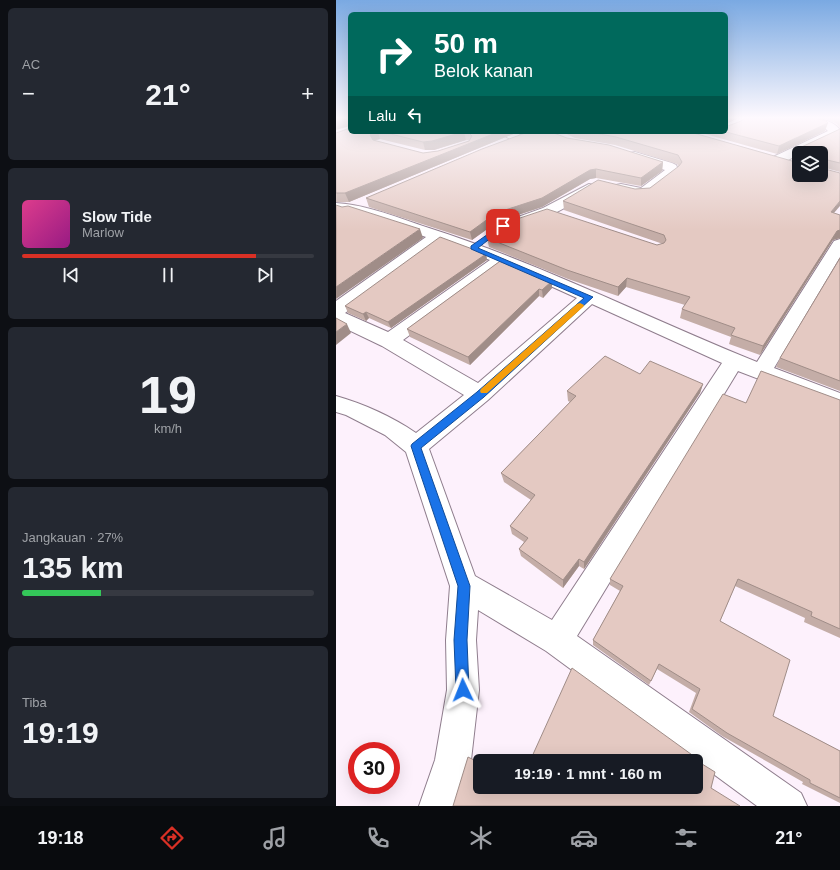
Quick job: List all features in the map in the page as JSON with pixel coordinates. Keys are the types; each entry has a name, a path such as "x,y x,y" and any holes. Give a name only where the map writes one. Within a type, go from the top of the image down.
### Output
{"street":[{"path":"510,224 548,211 596,183 635,192 644,192 672,171 667,166 633,156"},
{"path":"764,156 792,164"},
{"path":"778,160 787,156"},
{"path":"336,215 352,206 438,236 480,244 502,259 630,313 734,360 840,402"},
{"path":"548,211 569,218"},
{"path":"336,310 438,236"},
{"path":"762,371 839,248"},
{"path":"389,341 502,259"},
{"path":"416,446 480,394 589,297"},
{"path":"336,316 389,341 480,394"},
{"path":"557,640 718,388 734,360"},
{"path":"336,404 353,409 392,429 416,446 464,586 461,640 463,690 453,760 438,806"},
{"path":"464,586 557,640 788,806"}],"building":[{"path":"336,156 439,156 345,193 336,193"},
{"path":"466,156 643,156 663,162 641,178 596,169 590,170 542,198 496,213 470,232 366,198"},
{"path":"678,156 773,156 792,161 792,182 828,182 828,170 840,173 840,201 831,212 840,215 840,230 837,231 763,346 731,335 735,328 682,309 690,297 627,278 618,287 567,270 487,238 508,222 547,209 657,245 664,243 666,240 664,235 563,201 598,180 635,189 650,188 679,166 682,162"},
{"path":"828,156 840,156 840,163 828,160"},
{"path":"336,205 342,207 348,206 420,229 336,287"},
{"path":"440,237 486,254 388,322 366,312 363,314 345,306"},
{"path":"840,258 840,381 780,358"},
{"path":"503,259 552,281 542,290 539,289 468,357 407,329"},
{"path":"336,318 347,324 336,332"},
{"path":"605,356 640,374 650,361 703,384 584,562 579,559 563,580 519,549 528,538 510,526 535,495 501,473 576,396 567,391"},
{"path":"761,371 840,400 840,629 811,616 812,612 738,579 720,621 790,660 773,716 840,751 840,798 810,783 810,780 727,733 692,709 700,689 659,664 651,681 593,640 623,586 610,579 723,394 746,403"},
{"path":"572,668 691,754 533,754"},
{"path":"468,757 473,760 473,794 703,794 703,765 715,772 711,788 740,806 453,806"}],"slow traffic":[{"path":"484,391 580,305"}],"route":[{"path":"463,690 461,640 464,586 416,446 480,394 589,297 474,248 503,226"}]}
